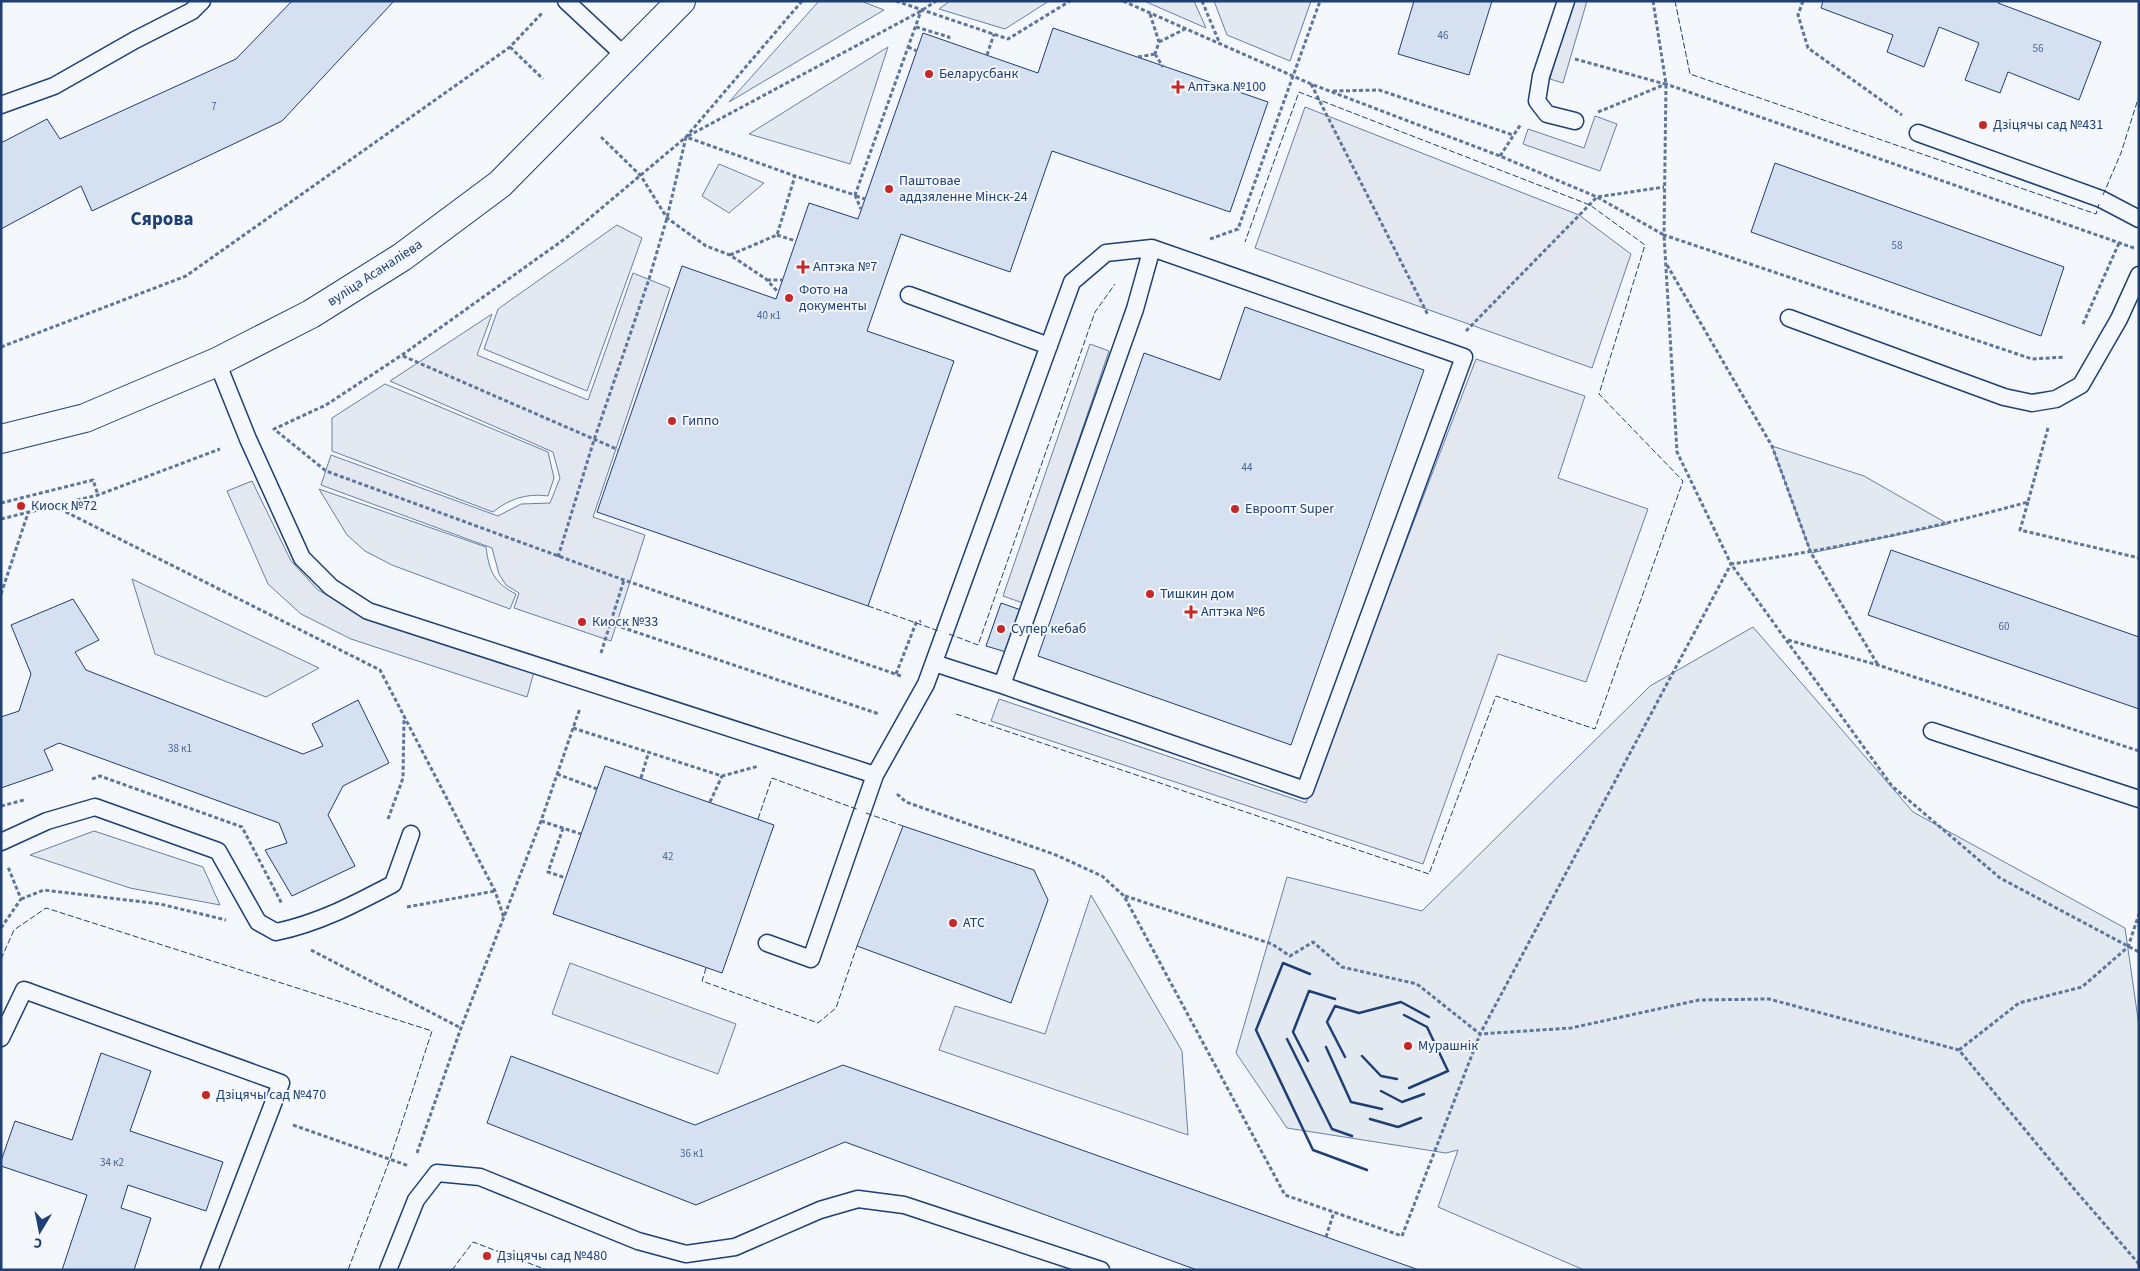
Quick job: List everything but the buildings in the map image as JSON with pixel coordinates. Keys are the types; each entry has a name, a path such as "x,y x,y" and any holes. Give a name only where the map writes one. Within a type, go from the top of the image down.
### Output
{"main road":[{"name":"вуліца Асаналіева","path":"1,439 85,418 217,362 311,314 402,257 500,184 682,1"}],"lane":[{"path":"1,105 54,86 135,40 192,11 202,1"},
{"path":"566,1 626,57"},
{"path":"1566,1 1541,76 1537,101 1547,114 1575,121"},
{"path":"1918,133 2101,199 2139,219"},
{"path":"1002,685 1135,309 1152,248"},
{"path":"767,943 810,959 875,776 926,684 1072,282 1106,253 1152,248 1464,357 1305,790 934,663"},
{"path":"1789,318 2004,397 2032,403 2056,399 2081,385 2119,319 2139,275"},
{"path":"909,295 1049,346"},
{"path":"217,362 248,439 302,558 331,587 368,611 875,776"},
{"path":"1932,731 2139,799"},
{"path":"1,842 47,821 95,807 218,851 258,922 276,932 301,927 338,913 393,884 411,834"},
{"path":"1,1038 24,990 281,1084 209,1270"},
{"path":"388,1270 416,1200 438,1173 480,1177 638,1241 686,1254 735,1247 820,1210 858,1199 904,1205 1101,1270"}],"path":[{"path":"802,1 686,137 566,238 402,355 326,405 274,429 326,471 558,557 926,684"},
{"path":"896,1 1008,39 1070,1"},
{"path":"558,557 594,440 667,218 686,137 921,11 936,1"},
{"path":"1123,1 1311,84 1500,156 1597,197 1664,235 2032,359 2068,356"},
{"path":"1202,1 1220,45"},
{"path":"1169,253 1238,229 1320,1"},
{"path":"1653,1 1666,84 1664,235 1677,452 1731,564 1892,786 2000,878 2139,952"},
{"path":"1803,1 1798,15 1808,48 1915,124 1918,133"},
{"path":"1,346 186,276 510,46 548,8"},
{"path":"861,209 855,195 921,11"},
{"path":"1150,13 1159,42 1155,54"},
{"path":"916,26 943,37 949,37 948,41"},
{"path":"1159,42 1185,29"},
{"path":"987,55 994,34"},
{"path":"510,46 543,79"},
{"path":"908,47 917,51"},
{"path":"1549,52 1666,84 2139,250"},
{"path":"1138,57 1155,54"},
{"path":"1155,54 1163,66"},
{"path":"1311,84 1446,351"},
{"path":"1575,121 1666,84"},
{"path":"1330,91 1379,90 1513,135"},
{"path":"1500,156 1537,101"},
{"path":"601,137 641,176 667,218 706,246 730,255 766,280 778,292"},
{"path":"686,137 865,199"},
{"path":"777,235 795,176"},
{"path":"1597,197 1664,187"},
{"path":"730,255 777,235 796,241"},
{"path":"2080,330 2119,243"},
{"path":"1666,264 1772,446 1811,553 1878,665"},
{"path":"766,280 782,280"},
{"path":"402,355 619,450"},
{"path":"2056,399 2020,530 2139,558"},
{"path":"1,519 98,495 220,449"},
{"path":"1,503 94,480 98,495"},
{"path":"1731,564 1811,553 1948,524 2028,502"},
{"path":"54,506 380,670 495,891 504,918"},
{"path":"1,594 28,512"},
{"path":"875,776 906,802 1056,854 1102,876 1124,896 1285,1194 1402,1236 1480,1034 1731,564"},
{"path":"601,653 624,580"},
{"path":"609,623 906,723"},
{"path":"896,674 916,623"},
{"path":"1787,640 1878,665 2139,751"},
{"path":"416,1158 461,1028 541,821 582,703"},
{"path":"387,821 403,778 404,715"},
{"path":"573,728 650,751 722,776 758,767 785,746"},
{"path":"641,778 650,751"},
{"path":"557,774 597,789"},
{"path":"91,779 100,776 242,827 285,909"},
{"path":"710,802 722,776"},
{"path":"1,806 29,798"},
{"path":"541,821 581,834"},
{"path":"563,828 548,872 566,878"},
{"path":"8,866 21,899"},
{"path":"1,928 21,899 44,890 160,904 276,932 461,1028"},
{"path":"1124,896 1272,944 1290,956 1313,942 1342,967 1416,984 1480,1034 1571,1028 1699,1000 1769,999 1959,1050 2139,1264"},
{"path":"1959,1050 2019,1004 2082,987 2128,947 2139,914"},
{"path":"268,1117 412,1168"},
{"path":"1326,1236 1334,1212"}],"shaded area":[{"path":"819,1 861,1 884,10 729,102"},
{"path":"950,1 1049,1 1005,29 939,9"},
{"path":"1144,1 1194,1 1206,28"},
{"path":"1214,1 1311,1 1290,61 1227,35"},
{"path":"1572,1 1587,1 1563,83 1550,79"},
{"path":"888,47 850,164 749,134"},
{"path":"1305,107 1579,215 1631,254 1592,368 1255,248"},
{"path":"1595,116 1617,124 1600,171 1523,144 1528,129 1584,148"},
{"path":"719,164 764,183 729,213 702,196"},
{"path":"617,225 642,238 587,391 484,349 498,309"},
{"path":"633,273 670,288 593,517 645,535 611,641 514,608 519,593 506,585 499,574 492,548 321,485 331,455 498,516 521,504 550,503 560,478 553,452 390,381 492,314 477,355 588,400"},
{"path":"1090,344 1109,351 1023,603 1003,596"},
{"path":"1476,359 1585,396 1558,478 1648,509 1586,682 1498,654 1423,864 991,721 999,699 1306,803"},
{"path":"385,384 548,452 554,478 548,496 533,495 512,500 493,512 332,451 332,418"},
{"path":"1772,446 1864,476 1948,524 1811,553"},
{"path":"252,481 291,561 318,590 363,615 534,672 527,697 351,639 301,614 268,584 227,491"},
{"path":"319,489 486,547 491,570 494,575 502,585 516,594 510,609 392,565 365,551 347,535"},
{"path":"132,579 319,668 266,697 155,654"},
{"path":"1753,627 1913,812 2125,928 2139,1026 2139,1270 1584,1270 1438,1207 1458,1150 1446,1153 1287,1128 1236,1053 1287,877 1422,911 1650,686"},
{"path":"94,831 203,867 220,905 130,888 30,855"},
{"path":"1091,895 1182,1051 1188,1135 939,1050 955,1006 1045,1034"},
{"path":"570,963 736,1024 718,1074 552,1014"}],"fence":[{"path":"1675,1 1690,74 2096,214 2099,204"},
{"path":"956,714 1429,874 1496,696 1595,729 1683,481 1599,394 1645,245 1590,205 1299,92 1245,242"},
{"path":"2103,195 2121,153 2139,96"},
{"path":"949,634 978,645 1095,312 1115,284"},
{"path":"868,606 939,631"},
{"path":"758,819 772,778 859,810"},
{"path":"866,813 903,826"},
{"path":"1,959 14,930 46,908 432,1031 390,1159 348,1270"},
{"path":"706,968 702,981 818,1023 836,1008 857,946"},
{"path":"452,1270 473,1242 547,1270"}],"wall":[{"path":"1310,974 1283,963 1256,1030 1313,1150 1367,1170"},
{"path":"1308,1061 1293,1032 1309,991 1335,999"},
{"path":"1345,1057 1327,1022 1335,1006 1359,1013 1401,1002 1429,1017"},
{"path":"1404,1015 1427,1027 1448,1071 1409,1088"},
{"path":"1287,1039 1332,1129 1352,1136"},
{"path":"1326,1047 1351,1102 1382,1109"},
{"path":"1362,1056 1381,1076 1397,1079"},
{"path":"1381,1091 1402,1102 1424,1094"},
{"path":"1370,1119 1398,1127 1421,1118"}],"place":[{"name":"Беларусбанк","path":"929,74"},
{"name":"Аптэка №100","path":"1178,87"},
{"name":"Дзіцячы сад №431","path":"1983,125"},
{"name":"Паштовае аддзяленне Мінск-24","path":"889,189"},
{"name":"Аптэка №7","path":"803,267"},
{"name":"Фото на документы","path":"789,298"},
{"name":"Гиппо","path":"672,421"},
{"name":"Киоск №72","path":"21,506"},
{"name":"Евроопт Super","path":"1235,509"},
{"name":"Тишкин дом","path":"1150,594"},
{"name":"Аптэка №6","path":"1191,612"},
{"name":"Киоск №33","path":"582,622"},
{"name":"Супер кебаб","path":"1001,629"},
{"name":"АТС","path":"953,923"},
{"name":"Мурашнік","path":"1408,1046"},
{"name":"Дзіцячы сад №470","path":"206,1095"},
{"name":"Дзіцячы сад №480","path":"487,1256"}],"district":[{"name":"Сярова","path":"162,219"}]}
